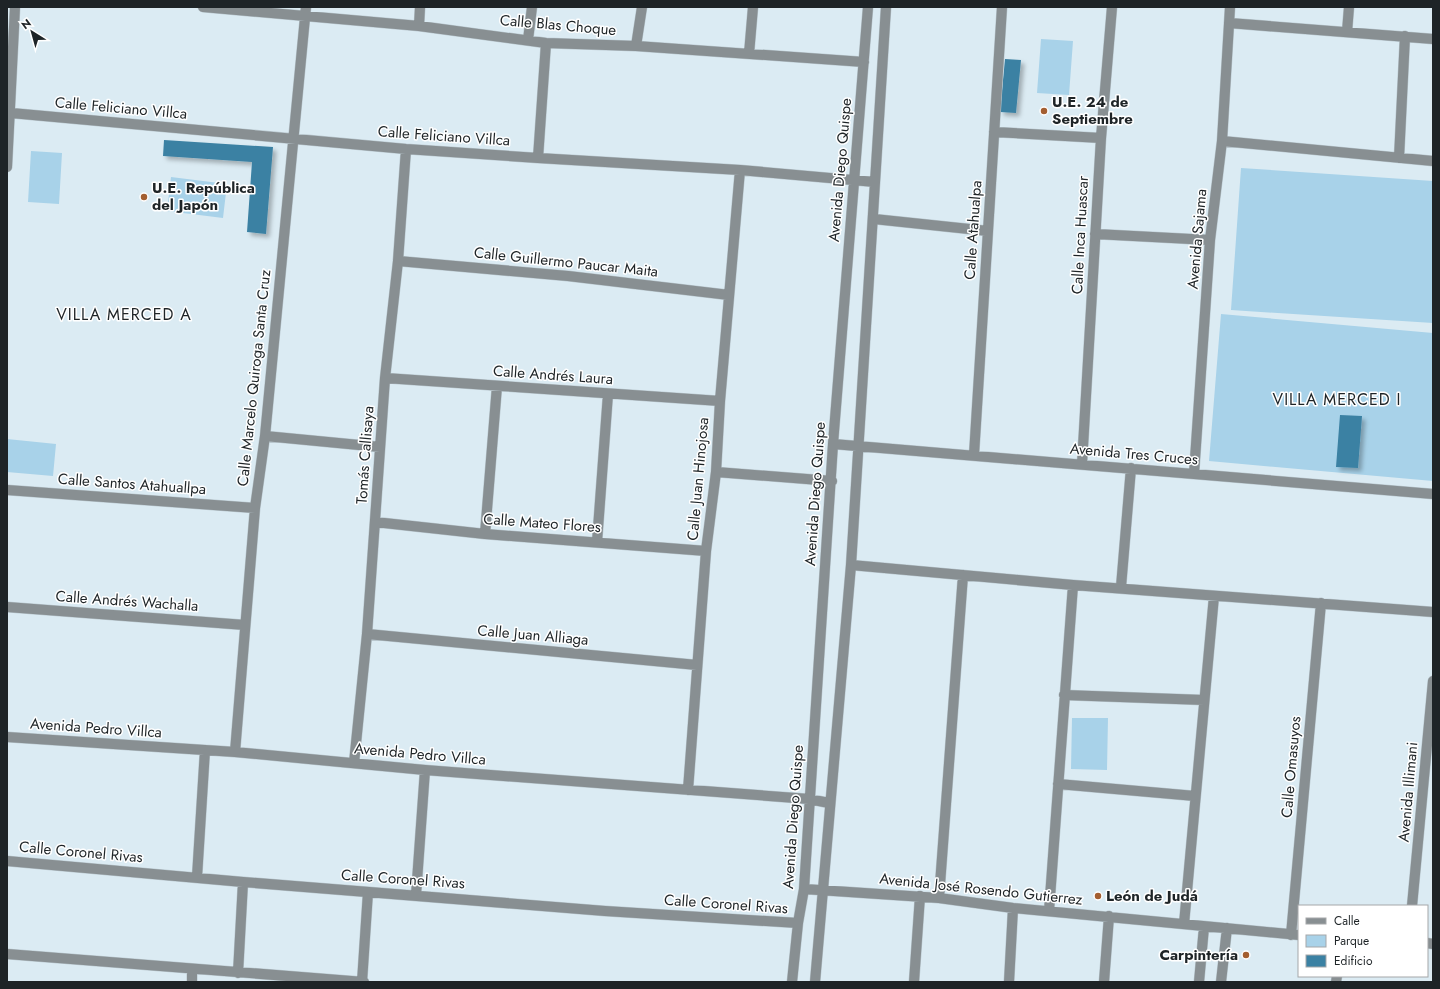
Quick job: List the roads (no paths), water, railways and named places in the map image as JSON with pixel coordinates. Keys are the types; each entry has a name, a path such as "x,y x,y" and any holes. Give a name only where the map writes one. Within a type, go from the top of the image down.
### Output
{"street":[{"path":"7,167 11,113 15,7"},
{"name":"Calle Blas Choque","path":"203,7 305,11 546,42 636,46 864,62"},
{"path":"419,26 420,7"},
{"path":"528,40 532,7"},
{"path":"636,46 642,7"},
{"path":"749,54 754,7"},
{"name":"Avenida Diego Quispe","path":"792,982 798,924 804,889 832,481 833,444 868,7"},
{"path":"815,982 829,803 851,565 874,219 886,7"},
{"name":"Calle Atahualpa","path":"974,455 1002,7"},
{"name":"Calle Inca Huascar","path":"1082,464 1101,138 1112,7"},
{"name":"Avenida Sajama","path":"1194,474 1210,240 1222,141 1230,7"},
{"path":"1347,32 1349,7"},
{"name":"Calle Marcelo Quiroga Santa Cruz","path":"235,752 256,508 265,436 305,11"},
{"path":"1229,23 1433,39"},
{"path":"1399,158 1405,36"},
{"path":"538,158 546,42"},
{"name":"Calle Feliciano Villca","path":"11,113 406,149 740,170 875,182"},
{"path":"994,132 1101,138"},
{"path":"1222,141 1433,161"},
{"name":"Tomás Callisaya","path":"354,763 367,634 385,378 398,261 406,149"},
{"name":"Calle Juan Hinojosa","path":"688,790 706,551 716,472 720,401 740,170"},
{"path":"874,219 988,231"},
{"path":"1095,234 1210,240"},
{"name":"Calle Guillermo Paucar Maita","path":"398,261 568,276 729,295"},
{"name":"Calle Andrés Laura","path":"385,378 720,401"},
{"path":"485,534 496,386"},
{"path":"597,542 608,394"},
{"path":"265,436 380,447"},
{"name":"Avenida Tres Cruces","path":"833,444 1433,494"},
{"path":"1121,587 1130,468"},
{"path":"716,472 832,481"},
{"name":"Calle Santos Atahuallpa","path":"7,490 256,508"},
{"name":"Calle Mateo Flores","path":"375,522 485,534 706,551"},
{"path":"851,565 1073,585 1121,587 1214,596 1433,612"},
{"path":"939,898 963,575"},
{"path":"1049,911 1073,585"},
{"path":"1184,924 1214,596"},
{"name":"Calle Omasuyos","path":"1295,935 1321,603"},
{"name":"Calle Andrés Wachalla","path":"7,607 245,625"},
{"name":"Calle Juan Alliaga","path":"367,634 697,665"},
{"name":"Avenida Illimani","path":"1412,905 1433,681"},
{"path":"1064,695 1204,700"},
{"name":"Avenida Pedro Villca","path":"7,737 235,752 425,770 809,799 829,803"},
{"path":"197,877 205,750"},
{"path":"416,895 425,770"},
{"path":"1058,784 1195,796"},
{"name":"Calle Coronel Rivas","path":"7,861 243,882 606,911 798,924"},
{"path":"238,973 243,882"},
{"name":"Avenida José Rosendo Gutierrez","path":"804,889 920,896 1013,908 1295,935"},
{"path":"7,954 192,970 363,982 368,892"},
{"path":"914,982 920,896"},
{"path":"1009,982 1013,908"},
{"path":"1104,982 1109,916"},
{"path":"1199,982 1204,927"},
{"path":"1221,982 1227,928"},
{"path":"192,970 192,982"}],"place":[{"name":"U.E. 24 de Septiembre","path":"1044,111"},
{"name":"U.E. República del Japón","path":"144,197"},
{"name":"León de Judá","path":"1098,896"},
{"name":"Carpintería","path":"1246,955"}],"district":[{"name":"VILLA MERCED A","path":"124,314"},
{"name":"VILLA MERCED I","path":"1337,399"}]}
